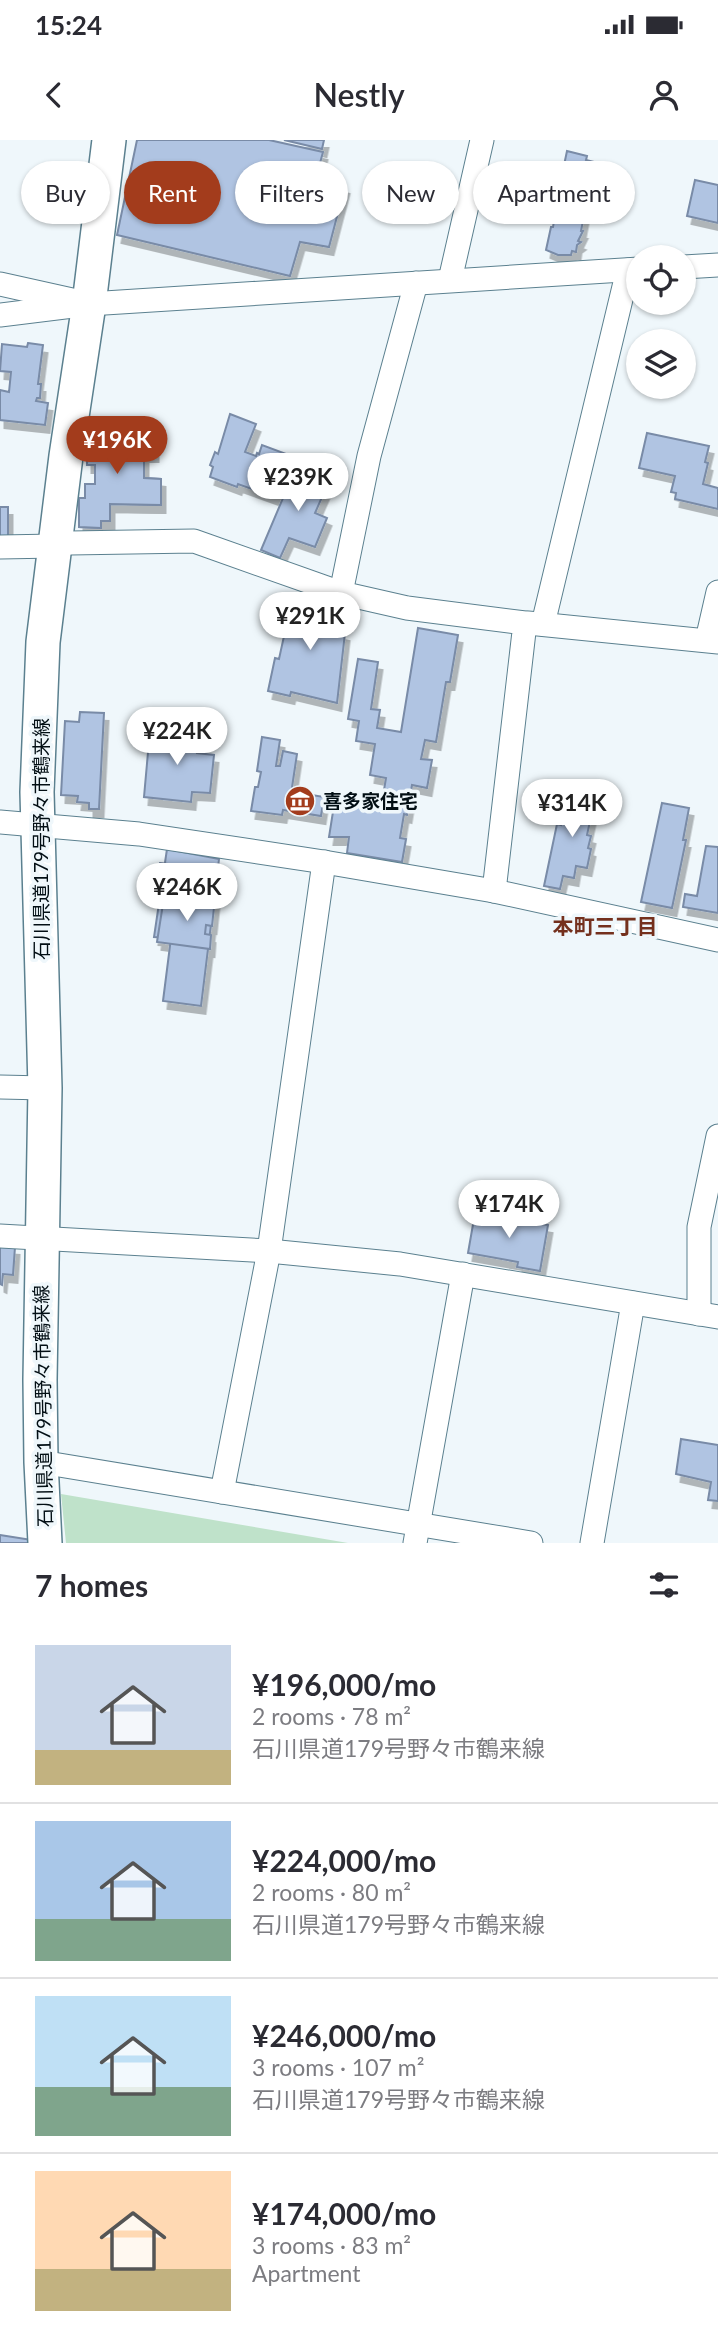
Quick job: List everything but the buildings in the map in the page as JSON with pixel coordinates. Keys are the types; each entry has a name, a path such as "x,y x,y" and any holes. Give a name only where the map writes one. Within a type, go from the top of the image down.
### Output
{"main road":[{"name":"石川県道179号野々市鶴来線","path":"45,1543 41,1462 41,1238 45,1088 38,824 43,642 109,140"}],"street":[{"path":"450,280 482,140"},
{"path":"696,266 718,265"},
{"path":"0,315 89,304 626,269"},
{"path":"341,593 369,456 416,283"},
{"path":"0,284 89,304"},
{"path":"494,891 534,624 626,297"},
{"path":"0,547 194,541 341,593 407,608 534,624 712,641 718,592"},
{"path":"0,822 139,834 324,862 494,891 718,940"},
{"path":"222,1492 268,1251 324,862"},
{"path":"0,1087 45,1088"},
{"path":"0,1236 268,1251 400,1264 708,1316 699,1227 718,1136"},
{"path":"416,1533 463,1274"},
{"path":"592,1543 633,1303"},
{"path":"41,1462 222,1492 416,1533 531,1543"}],"green space":[{"path":"61,1494 348,1543 66,1543"}],"place":[{"name":"喜多家住宅","path":"300,801"}],"district":[{"name":"本町三丁目","path":"605,927"}]}
